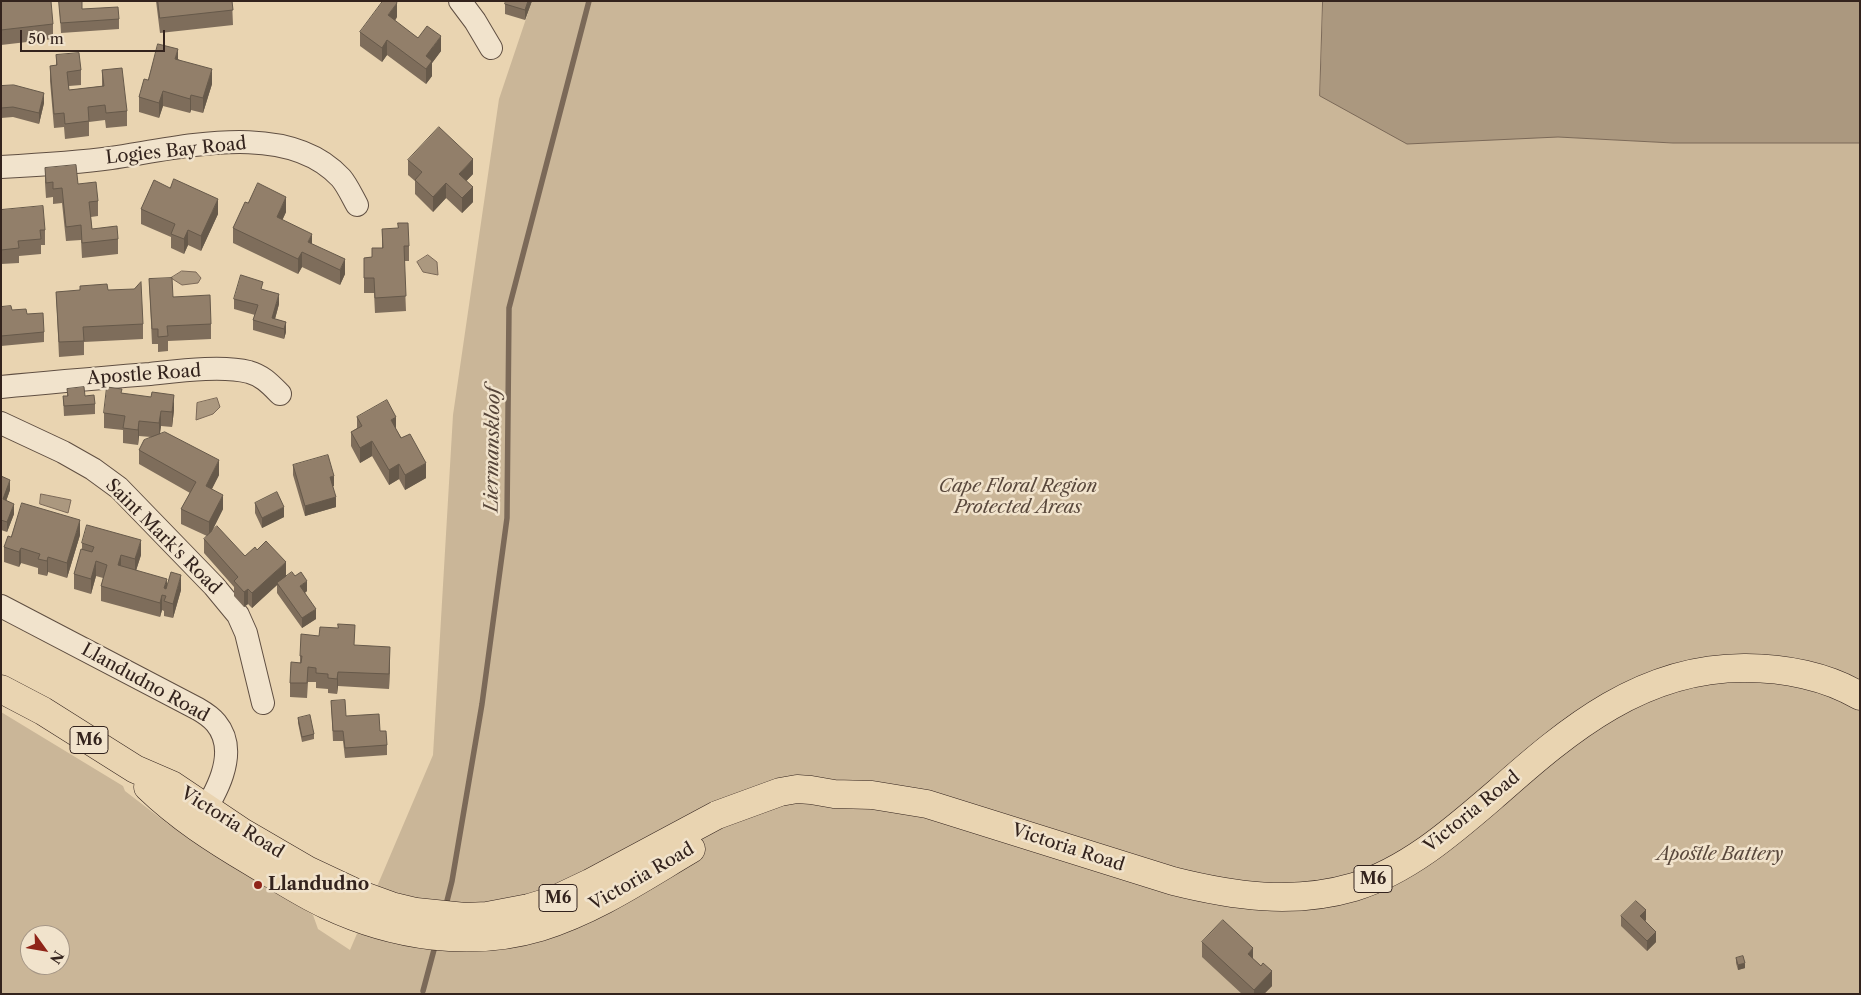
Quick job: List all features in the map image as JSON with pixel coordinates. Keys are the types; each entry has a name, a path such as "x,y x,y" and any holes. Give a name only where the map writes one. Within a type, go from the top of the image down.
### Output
{"main road":[{"name":"Victoria Road","path":"1,690 50,716 134,769 164,801 201,817 358,894 391,906 416,912 465,917 487,916 552,901 717,815 780,792 797,790 872,796 927,804 1173,881 1208,890 1268,898 1325,894 1355,886 1393,870 1426,850 1459,826 1543,753 1601,710 1635,691 1682,675 1729,668 1774,668 1812,677 1860,696"}],"street":[{"path":"460,1 475,21 491,48"},
{"name":"Logies Bay Road","path":"1,167 82,162 212,143 253,142 280,146 305,153 322,163 341,179 357,205"},
{"name":"Apostle Road","path":"1,386 176,372 233,370 248,372 263,378 280,394"},
{"name":"Saint Mark's Road","path":"1,423 63,452 93,469 119,488 214,586 238,615 246,632 263,703"},
{"name":"Llandudno Road","path":"1,606 198,709 213,720 222,733 225,744 225,765 220,781 201,817"}],"green space":[{"name":"Cape Floral Region Protected Areas","path":"532,1 1323,1 1320,96 1558,137 1673,143 1860,143 1860,994 1,994 1,712 123,786 125,791 168,824 313,915 318,929 350,950 433,755 453,415 499,99"}],"shaded area":[{"path":"1323,1 1860,1 1860,143 1673,143 1558,137 1407,144 1320,96"},
{"path":"428,255 437,262 438,275 423,272 417,262"},
{"path":"182,271 196,272 201,278 198,283 182,285 171,278"},
{"path":"217,398 220,407 213,414 196,420 197,403"},
{"path":"41,494 71,500 68,513 40,504"}],"building":[{"path":"1,1 51,1 53,24 1,30"},
{"path":"59,1 82,1 82,9 118,7 119,19 61,23"},
{"path":"158,1 232,1 233,10 160,18"},
{"path":"383,1 396,1 397,3 388,15 418,38 427,26 441,36 426,56 432,61 426,69 387,40 382,48 360,32"},
{"path":"506,1 528,1 525,10 505,4"},
{"path":"158,44 178,49 175,59 212,69 203,98 191,95 190,99 163,91 159,103 139,97 144,79 148,80"},
{"path":"79,53 81,70 67,72 69,90 104,86 102,70 122,68 127,111 106,113 105,105 88,107 89,121 65,124 64,113 54,114 50,66 57,65 56,55"},
{"path":"14,85 44,93 39,113 13,107 1,108 1,86"},
{"path":"439,127 473,159 459,174 473,187 462,198 446,183 433,197 415,180 422,172 408,160"},
{"path":"76,165 78,184 96,182 98,201 89,202 92,229 117,226 118,239 82,243 81,225 66,227 62,188 53,189 53,182 46,183 45,168"},
{"path":"174,179 218,199 201,236 188,230 184,239 171,234 175,224 141,209 154,180 170,188"},
{"path":"258,183 286,197 277,217 312,234 308,242 345,259 340,270 302,252 298,259 233,228 245,202 248,203"},
{"path":"43,206 45,230 40,230 41,239 18,241 19,248 1,250 1,210"},
{"path":"398,223 408,223 409,246 404,246 406,296 375,298 374,278 364,278 364,258 372,257 372,248 383,248 382,229 398,228"},
{"path":"241,275 263,282 261,289 279,294 272,318 286,322 284,329 253,320 258,305 234,299"},
{"path":"172,278 173,297 210,295 211,324 167,326 168,336 158,337 158,329 152,329 149,279"},
{"path":"141,282 143,324 83,327 84,341 59,342 56,292 80,290 80,286 107,284 108,290 134,289"},
{"path":"11,306 12,310 26,309 27,314 43,313 44,332 1,336 1,307"},
{"path":"84,387 85,396 94,395 95,404 64,406 63,396 68,396 67,389"},
{"path":"107,387 122,389 121,393 151,397 152,392 174,395 172,412 161,411 159,423 139,421 138,430 123,428 125,416 104,413"},
{"path":"387,400 396,417 391,420 401,438 410,434 426,463 405,475 399,464 389,470 372,441 360,448 351,432 362,426 357,417"},
{"path":"165,432 219,460 206,486 223,495 209,522 181,509 196,482 139,450 144,440"},
{"path":"328,455 334,476 330,477 336,497 305,506 293,465"},
{"path":"1,476 10,480 3,499 14,504 7,522 1,520"},
{"path":"277,492 284,507 262,518 255,503"},
{"path":"22,503 80,520 67,563 48,557 47,561 38,559 40,554 21,548 19,552 4,547 8,536 11,537"},
{"path":"87,525 141,540 135,559 121,555 118,565 167,579 164,588 166,589 171,572 181,575 173,604 164,601 166,596 162,595 160,603 101,586 107,565 96,561 91,579 74,574 81,549 92,552 94,547 82,543"},
{"path":"217,526 245,556 255,547 257,550 266,541 286,562 252,593 248,589 244,592 234,581 238,577 204,539"},
{"path":"292,572 295,576 301,572 307,581 300,586 316,609 302,618 277,583"},
{"path":"338,624 355,625 354,645 390,647 389,674 338,672 337,679 328,678 328,674 316,673 316,668 308,667 307,683 290,683 291,662 301,663 301,634 319,636 320,627 338,628"},
{"path":"345,700 346,716 379,714 380,731 386,731 387,745 345,748 343,731 333,731 331,701"},
{"path":"310,715 314,734 302,737 298,718"},
{"path":"1636,901 1646,910 1640,916 1656,932 1647,941 1621,916"},
{"path":"1223,920 1253,948 1248,954 1261,966 1263,963 1272,971 1254,990 1202,942"},
{"path":"1743,956 1745,963 1738,965 1736,958"}],"waterway":[{"name":"Liermanskloof","path":"446,905 452,881 482,704 507,518 509,308 589,1"},
{"name":"Liermanskloof","path":"423,991 435,946"}],"place":[{"name":"Llandudno","path":"258,885"}],"park label":[{"name":"Apostle Battery","path":"1720,855"}]}
